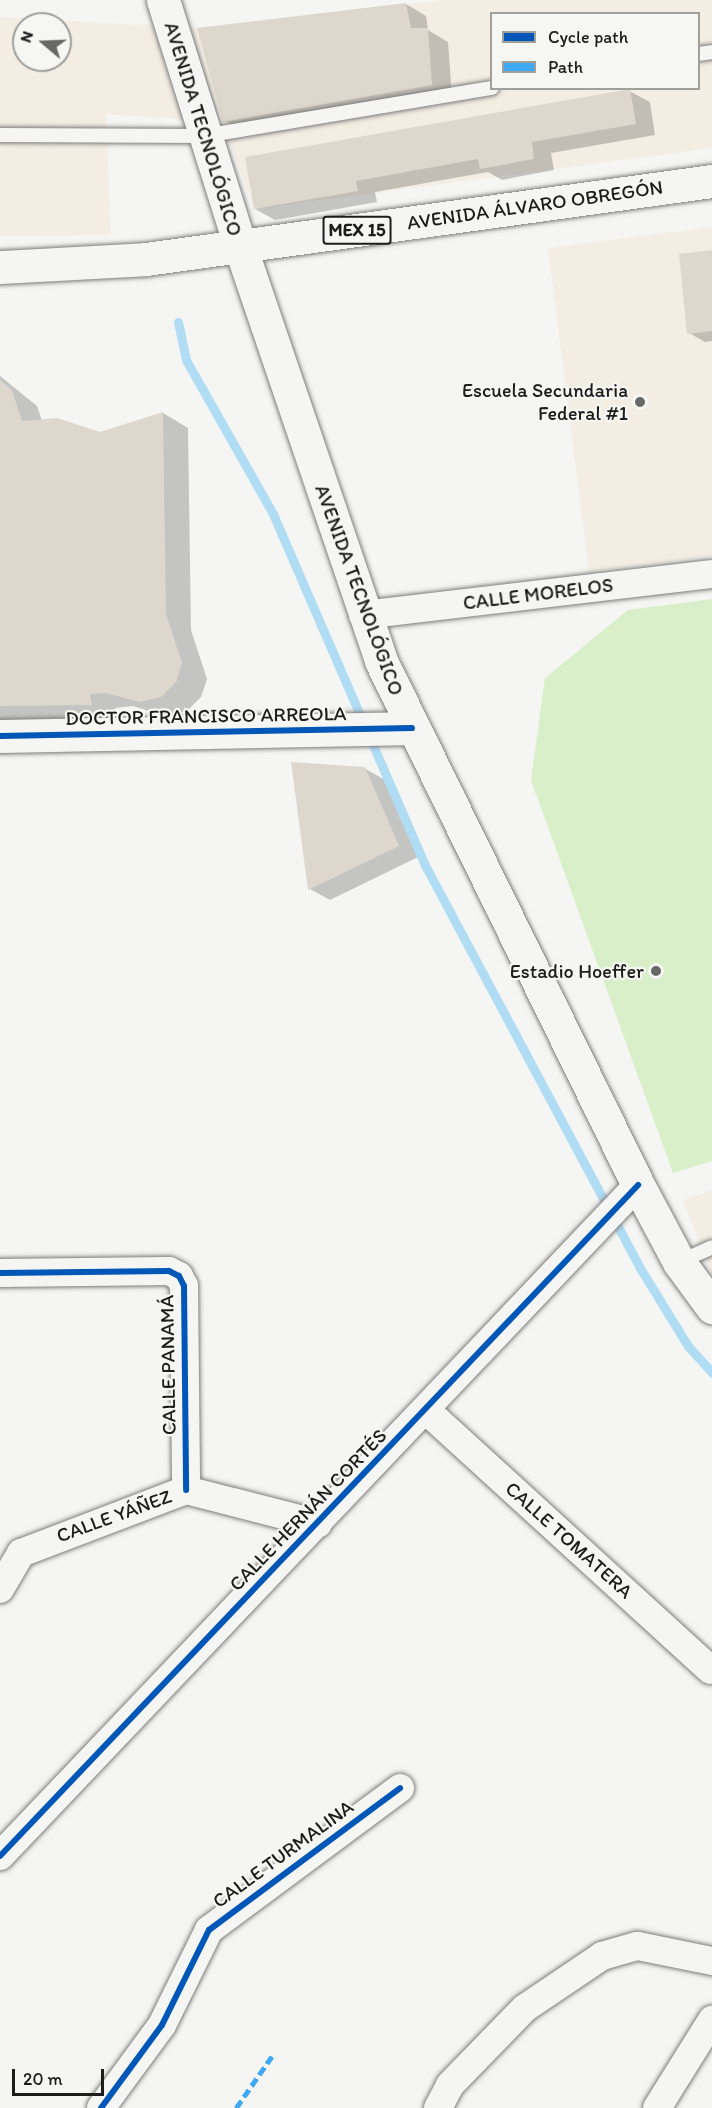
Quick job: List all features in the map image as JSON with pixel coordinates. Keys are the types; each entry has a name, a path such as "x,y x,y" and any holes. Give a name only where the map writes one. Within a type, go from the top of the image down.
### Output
{"main road":[{"name":"AVENIDA TECNOLÓGICO","path":"163,0 204,136 363,615 412,728 638,1185 679,1262 712,1307"},
{"name":"AVENIDA ÁLVARO OBREGÓN","path":"0,267 146,260 712,181"},
{"name":"DOCTOR FRANCISCO ARREOLA","path":"0,736 412,728"}],"street":[{"name":"CALLE MORELOS","path":"363,615 712,574"},
{"name":"CALLE HERNÁN CORTÉS","path":"0,1856 426,1411 638,1185"},
{"name":"CALLE PANAMÁ","path":"0,1273 169,1271 179,1276 184,1286 186,1490"},
{"name":"CALLE TOMATERA","path":"426,1411 711,1670"},
{"name":"CALLE YÁÑEZ","path":"0,1589 11,1552 186,1490 318,1524"},
{"name":"CALLE TURMALINA","path":"101,2108 162,2025 209,1930 400,1788"},
{"path":"438,2108 470,2062 525,2008 602,1956 638,1946 712,1961"},
{"path":"657,2108 712,2020"}],"lane":[{"path":"0,135 204,136 490,88"},
{"path":"679,1262 712,1246"}],"shaded area":[{"path":"445,0 712,0 712,148 254,209 223,122 106,114 111,235 0,236 0,17 12,18 12,72 72,72 72,21 197,28"},
{"name":"Escuela Secundaria Federal #1","path":"712,227 712,556 589,572 548,248"},
{"path":"712,1190 712,1275 683,1200"}],"green space":[{"name":"Estadio Hoeffer","path":"712,599 712,1161 673,1173 531,780 545,678 628,610"}],"building":[{"path":"406,3 411,28 428,28 432,85 223,122 197,28"},
{"path":"624,90 630,90 636,124 532,142 534,159 480,169 478,159 356,181 358,191 254,209 245,157"},
{"path":"712,250 712,331 687,334 679,254"},
{"path":"0,380 12,390 22,421 57,418 100,432 163,412 166,614 182,663 176,682 161,697 139,702 106,693 90,694 92,705 0,706"},
{"path":"291,762 365,767 399,846 308,890"}],"waterway":[{"path":"178,322 186,360 273,514 426,867 640,1268 688,1346 712,1373"}],"marked path":[{"path":"236,2108 272,2056"}],"cycle path":[{"path":"0,736 412,728"},
{"path":"0,1856 638,1185"},
{"path":"0,1273 169,1271 179,1276 184,1286 186,1490"},
{"path":"101,2108 162,2025 209,1930 400,1788"}],"place":[{"name":"Escuela Secundaria Federal #1","path":"640,402"},
{"name":"Estadio Hoeffer","path":"656,971"}]}
